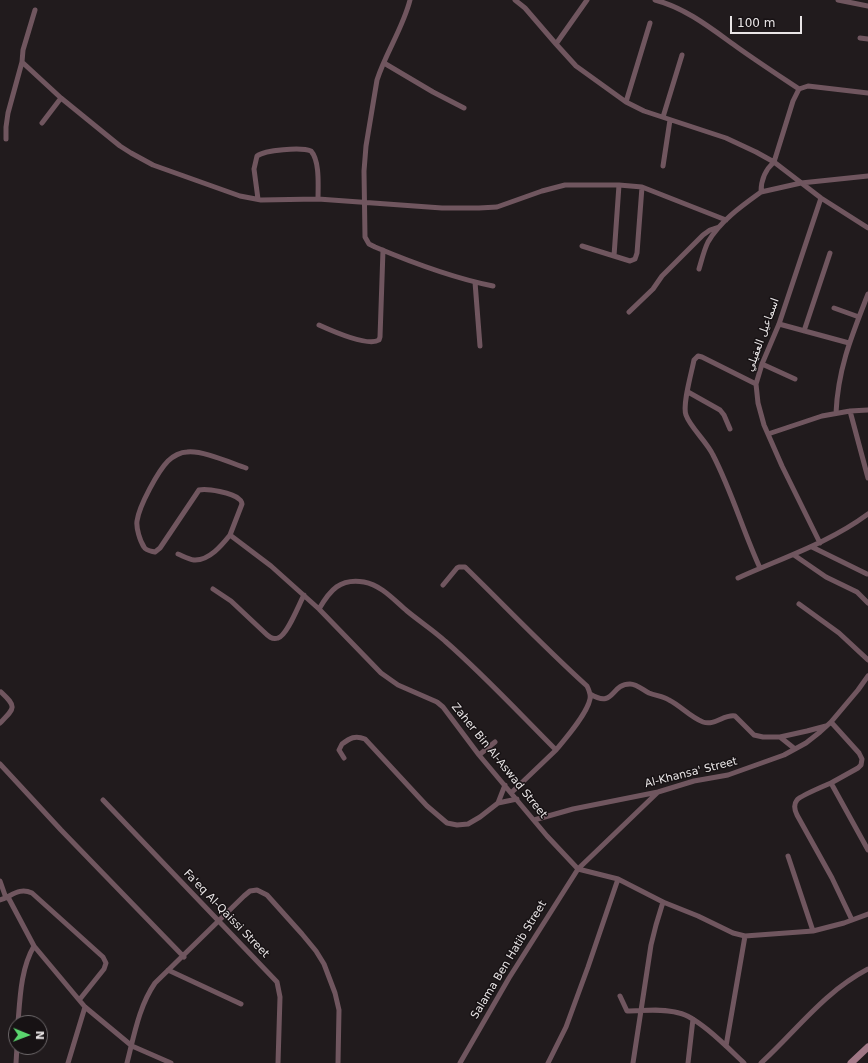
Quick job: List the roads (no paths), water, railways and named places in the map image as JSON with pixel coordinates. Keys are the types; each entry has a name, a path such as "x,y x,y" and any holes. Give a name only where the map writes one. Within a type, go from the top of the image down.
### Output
{"street":[{"path":"410,0 402,26 377,80 366,146 364,171 364,232 366,240 369,244 383,250 455,277 493,286"},
{"path":"515,0 525,8 576,66 626,102 644,111 726,138 774,162 821,198 868,228"},
{"path":"556,44 587,0"},
{"path":"655,0 675,6 702,22 799,89"},
{"path":"838,0 868,6"},
{"path":"6,139 8,113 22,62 23,50 35,10"},
{"path":"626,102 650,23"},
{"path":"860,38 868,39"},
{"path":"663,117 682,55"},
{"path":"22,62 61,98 120,146 142,160 240,196 258,199 318,199 442,208 489,208 507,204 542,191 565,185 619,184 642,187 726,220"},
{"path":"384,63 433,92 464,108"},
{"path":"762,192 763,177 774,162 793,101 799,89 808,86 821,86 868,93"},
{"path":"42,123 61,98"},
{"path":"663,166 670,120"},
{"path":"258,199 254,169 257,156 265,152 304,149 311,151 316,159 318,199"},
{"path":"699,268 706,246 719,227 747,202 762,192 801,183 868,176"},
{"path":"614,256 619,184"},
{"path":"582,246 630,261 633,260 636,256 642,187"},
{"name":"اسماعيل العقيلي","path":"820,543 768,434 759,408 756,384 762,364 779,324 821,198"},
{"path":"629,312 654,289 664,274 703,235 710,230 719,227"},
{"path":"319,325 362,340 374,342 379,340 383,250"},
{"path":"804,330 830,253"},
{"path":"475,282 480,346"},
{"path":"836,413 838,385 843,361 868,294"},
{"path":"834,308 859,317"},
{"path":"779,324 849,343"},
{"path":"756,384 702,356 698,356 694,360 685,406 685,414 712,453 732,495 748,541 760,568"},
{"path":"762,364 795,379"},
{"path":"688,392 720,410 724,415 730,429"},
{"path":"768,434 822,416 850,411 868,410"},
{"path":"850,411 865,459 868,478"},
{"path":"178,554 194,560 204,558 220,546 230,534 242,507 242,502 234,496 208,489 201,489 160,548 155,552 147,550 144,548 139,534 137,520 150,488 164,465 175,456 188,452 198,453 246,468"},
{"path":"738,578 820,543 838,534 868,514"},
{"name":"Zaher Bin Al-Aswad Street","path":"230,534 271,566 304,595 381,674 398,685 440,704 479,755 566,858 578,869 618,879 663,902 698,916 733,933 745,936 813,930 852,920 868,914"},
{"path":"812,546 867,574"},
{"path":"794,555 826,577 857,592 868,603"},
{"path":"443,585 456,568 466,568 586,686 590,694 589,702 566,738 556,750 511,793"},
{"path":"319,609 326,597 335,587 349,582 366,582 380,589 444,640 478,671 556,750"},
{"path":"213,589 231,601 264,632 275,639 284,634 304,595"},
{"path":"799,604 839,633 868,660"},
{"name":"Al-Khansa' Street","path":"534,820 573,809 658,792 694,781 728,775 795,750 813,738 830,723 868,676"},
{"path":"590,694 604,699 621,686 631,684 650,694 665,697 694,718 704,722 715,722 731,715 738,718 754,735 763,737 780,737 807,731 830,723 859,753 862,762 858,768 799,798 795,804 795,809 832,878 852,920"},
{"path":"0,723 12,711 13,706 2,692"},
{"path":"344,758 339,750 342,744 354,737 364,739 437,816 452,824 468,824 498,803 517,800"},
{"path":"780,737 795,750"},
{"path":"479,755 494,742"},
{"path":"0,764 61,830 184,957"},
{"path":"831,783 868,850"},
{"path":"498,803 505,785"},
{"name":"Salama Ben Hatib Street","path":"460,1063 540,927 578,869 658,792"},
{"name":"Fa'eq Al-Qaissi Street","path":"103,800 277,982 280,997 278,1063"},
{"path":"788,856 813,930"},
{"path":"548,1063 566,1027 618,879"},
{"path":"0,881 7,897 34,946 85,1006 132,1046 171,1063"},
{"path":"0,900 23,890 32,893 104,959 106,966 80,999"},
{"path":"127,1063 148,993 168,970 184,957 244,896 250,891 257,890 267,895 302,934 316,951 324,964 335,993 339,1010 338,1063"},
{"path":"633,1063 651,945 663,902"},
{"path":"726,1046 745,936"},
{"path":"19,1015 22,981 26,962 34,946"},
{"path":"761,1063 827,997 842,984 868,969"},
{"path":"168,970 241,1004"},
{"path":"620,996 626,1010 674,1012 693,1019 744,1063"},
{"path":"68,1063 85,1006"},
{"path":"688,1063 693,1019"},
{"path":"851,1063 868,1047"}]}
